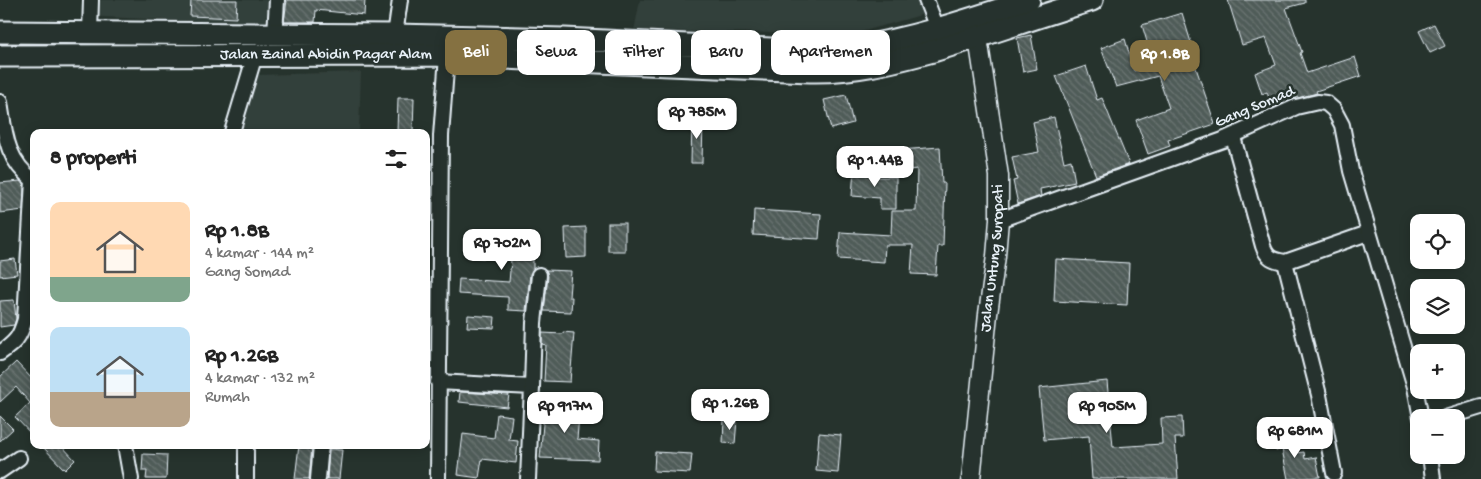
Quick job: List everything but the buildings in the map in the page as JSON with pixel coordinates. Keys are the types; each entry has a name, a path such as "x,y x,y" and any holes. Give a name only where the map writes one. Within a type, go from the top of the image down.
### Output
{"highway":[{"name":"Jalan Zainal Abidin Pagar Alam","path":"681,52 824,50 859,47 894,40 1029,0"},
{"name":"Jalan Zainal Abidin Pagar Alam","path":"681,57 825,71 851,70 887,64 978,38 1066,4 1092,0"},
{"name":"Jalan Zainal Abidin Pagar Alam","path":"0,32 395,35 605,51"},
{"name":"Jalan Zainal Abidin Pagar Alam","path":"507,55 605,53"},
{"name":"Jalan Zainal Abidin Pagar Alam","path":"0,56 445,56"}],"main road":[{"name":"Jalan Untung Suropati","path":"971,479 999,220 999,176 978,38"}],"street":[{"path":"90,32 91,0"},
{"path":"275,34 277,0"},
{"path":"395,35 400,0"},
{"path":"926,0 937,28"},
{"path":"233,129 255,55"},
{"path":"438,479 442,136 447,75"},
{"path":"0,102 6,142 12,157 23,172 30,178"},
{"name":"Gang Somad","path":"999,220 1233,137 1296,107 1318,102 1326,103 1334,110 1342,125 1351,171 1415,387 1419,409"},
{"path":"1233,137 1265,253 1271,259 1285,262 1368,233"},
{"path":"0,353 17,340 25,319 30,242"},
{"path":"1285,262 1318,395 1334,473"},
{"path":"528,479 534,323 539,275"},
{"path":"438,382 532,387"},
{"path":"1465,412 1481,407"},
{"path":"126,449 131,479"},
{"path":"246,449 246,479"},
{"path":"318,479 321,449"},
{"path":"0,472 19,458"},
{"path":"1431,464 1433,479"}],"shaded area":[{"path":"86,0 277,0 276,21 187,21 85,16"},
{"path":"640,0 923,0 928,13 868,30 771,30 771,33 761,33 761,30 691,30 691,32 634,30"},
{"path":"361,72 359,129 237,129 256,75"}]}
